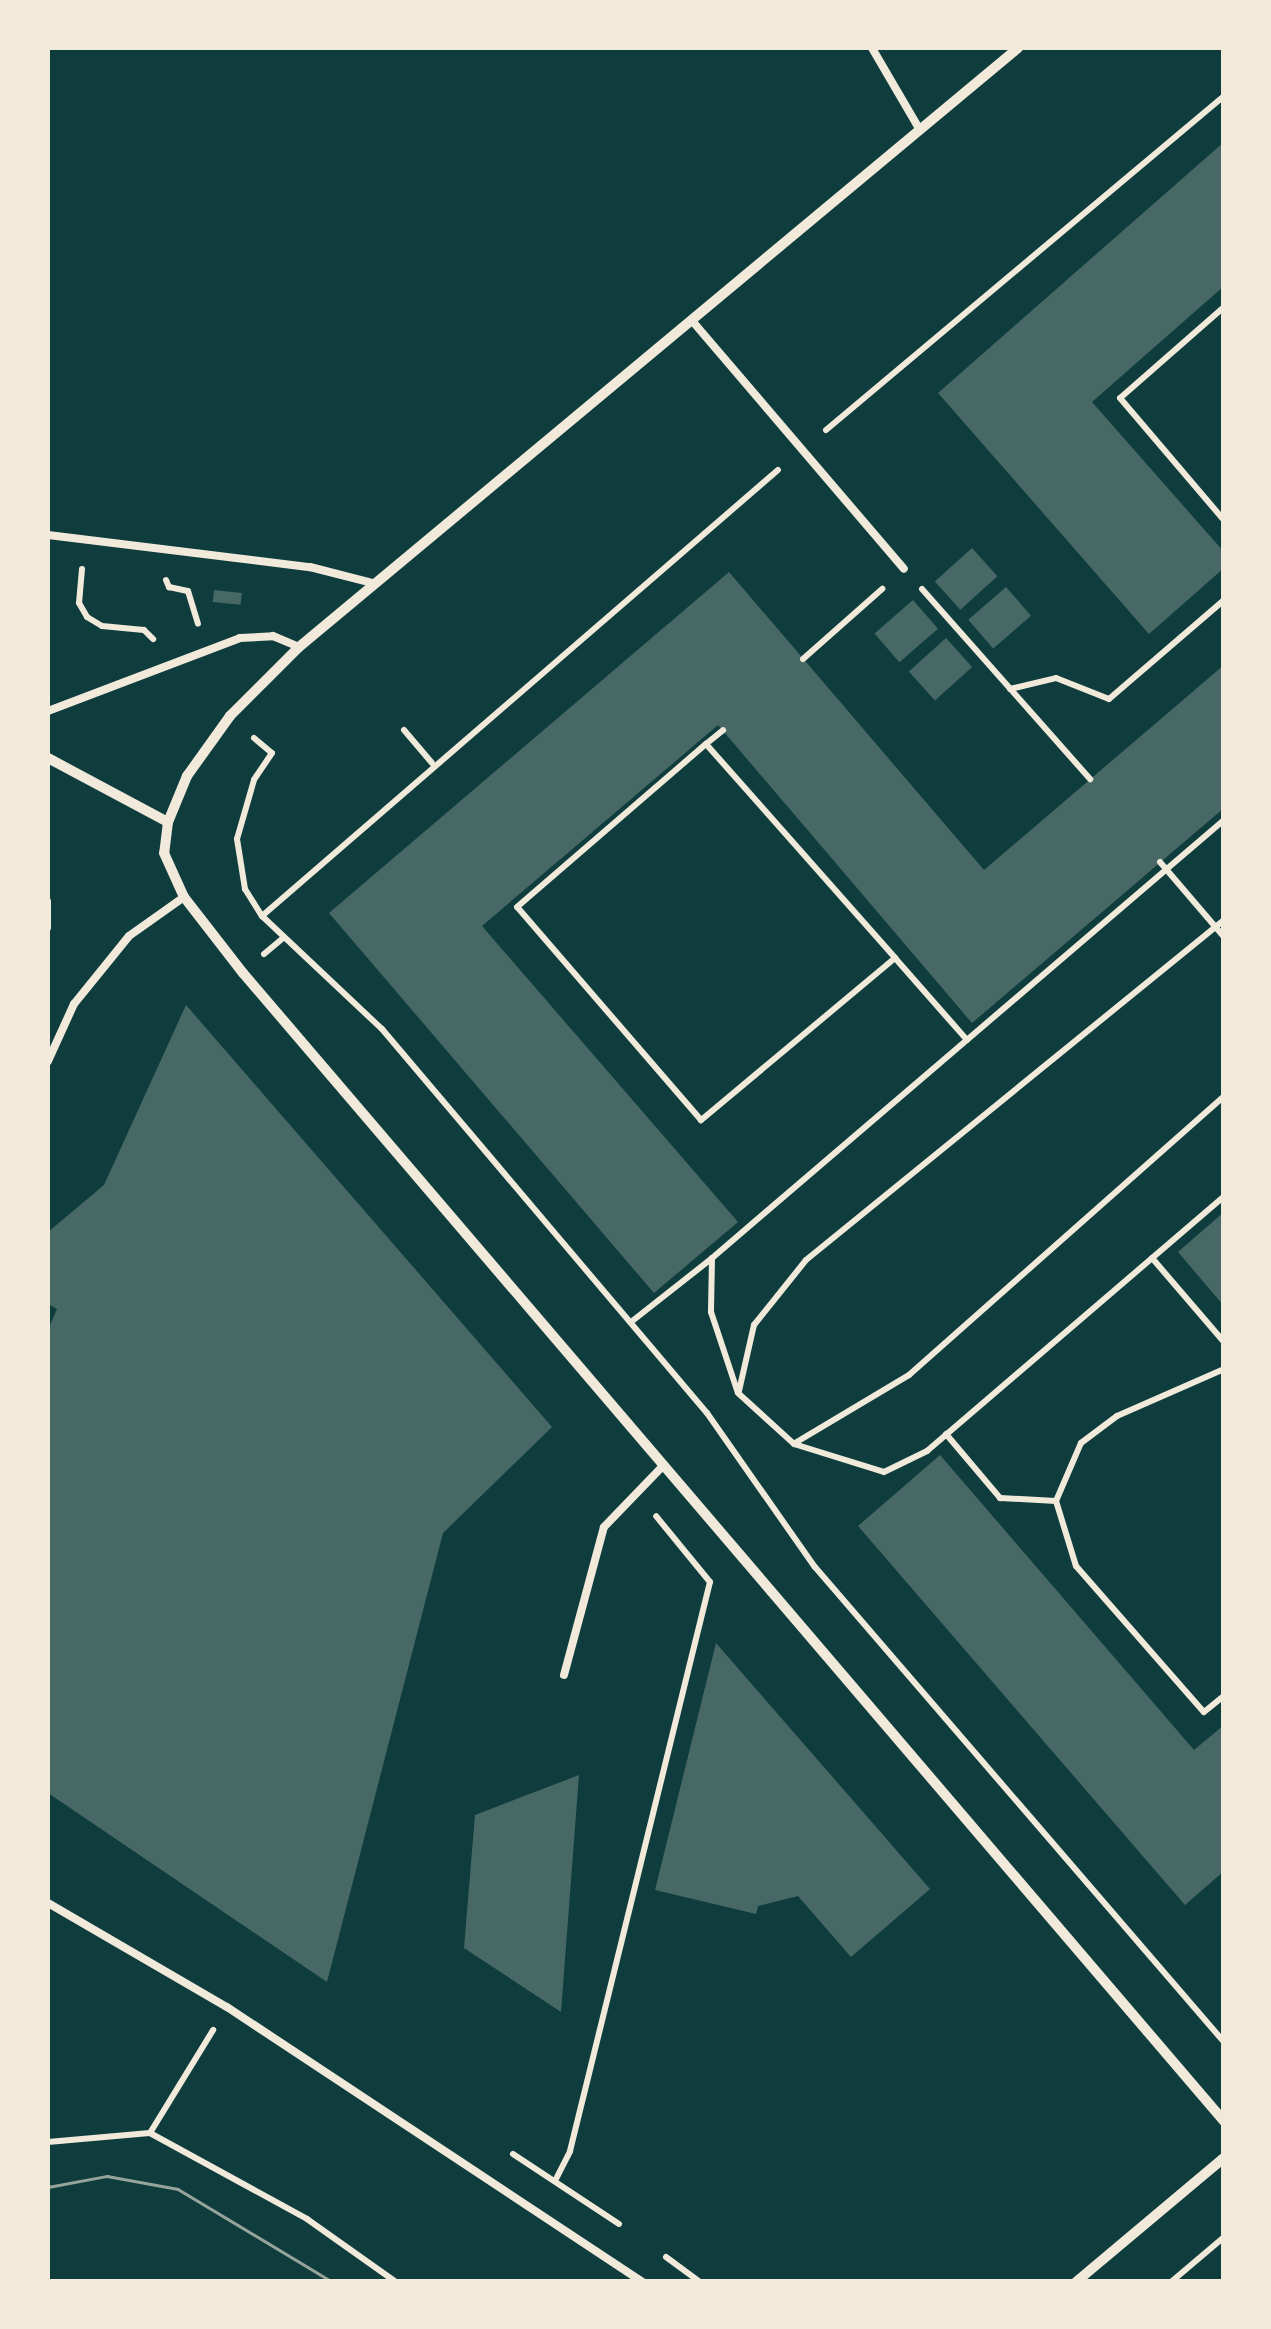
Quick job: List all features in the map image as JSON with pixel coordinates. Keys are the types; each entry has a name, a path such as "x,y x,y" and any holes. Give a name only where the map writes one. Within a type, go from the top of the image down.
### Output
{"street":[{"path":"1018,48 694,323 373,583 299,648 230,716 187,776 168,822 164,853 184,897 662,1467 1224,2121"},
{"path":"48,758 168,822"},
{"path":"1076,2282 1224,2158"}],"lane":[{"path":"872,48 920,130"},
{"path":"694,323 904,569"},
{"path":"48,534 310,567 373,583"},
{"path":"48,711 240,638 273,636 299,648"},
{"path":"48,1061 74,1004 129,936 184,897"},
{"path":"564,1675 604,1527 662,1467"},
{"path":"48,1903 227,2007 643,2282"}],"path":[{"path":"262,916 432,763 1224,96"},
{"path":"1224,307 1120,398 1224,520"},
{"path":"98,569 82,567 79,603 87,616 102,626 144,630 157,643 172,638"},
{"path":"167,569 169,588 188,591 196,620"},
{"path":"803,659 904,569 1090,779"},
{"path":"148,576 204,583"},
{"path":"1010,689 1056,678 1110,699 1224,600"},
{"path":"186,633 200,628"},
{"path":"230,716 272,754 254,780 236,839 245,889 262,916 382,1029 708,1413 814,1567 1224,2042"},
{"path":"404,730 432,763"},
{"path":"722,730 517,908 701,1120 895,958"},
{"path":"706,744 966,1040"},
{"path":"630,1322 712,1258 1163,866 1224,820"},
{"path":"1163,866 1224,937"},
{"path":"48,902 48,928"},
{"path":"738,1393 754,1325 806,1260 1224,920"},
{"path":"794,1444 909,1375 1224,1096"},
{"path":"712,1258 711,1312 738,1393 794,1444 884,1472 946,1434 1224,1196"},
{"path":"1152,1258 1224,1342"},
{"path":"1224,1369 1117,1416 1080,1443 1056,1501 1076,1566 1204,1712 1224,1696"},
{"path":"946,1434 1000,1498 1056,1501"},
{"path":"556,2180 570,2151 710,1582 636,1492"},
{"path":"150,2133 227,2007"},
{"path":"48,2142 150,2133 307,2219 396,2282"},
{"path":"1171,2282 1224,2237"}],"building":[{"path":"1224,142 1224,286 1092,402 1224,552 1224,568 1149,634 938,393"},
{"path":"972,548 997,576 960,610 935,581"},
{"path":"729,572 984,870 1224,665 1224,808 972,1023 718,725 482,926 738,1222 654,1293 329,913"},
{"path":"1006,587 1031,616 993,648 968,620"},
{"path":"214,590 242,593 241,605 213,602"},
{"path":"913,600 938,629 899,662 875,633"},
{"path":"946,638 972,667 935,700 909,671"},
{"path":"186,1005 552,1427 443,1533 327,1982 48,1793 48,1330 57,1309 48,1304 48,1232 104,1185"},
{"path":"1224,1212 1224,1306 1178,1252"},
{"path":"940,1455 1194,1750 1224,1725 1224,1871 1185,1905 858,1526"},
{"path":"716,1643 930,1889 851,1957 798,1896 758,1906 756,1914 655,1890"},
{"path":"579,1775 561,2012 464,1948 475,1815"}],"tram line":[{"path":"48,2187 107,2176 178,2189 333,2282"}]}
